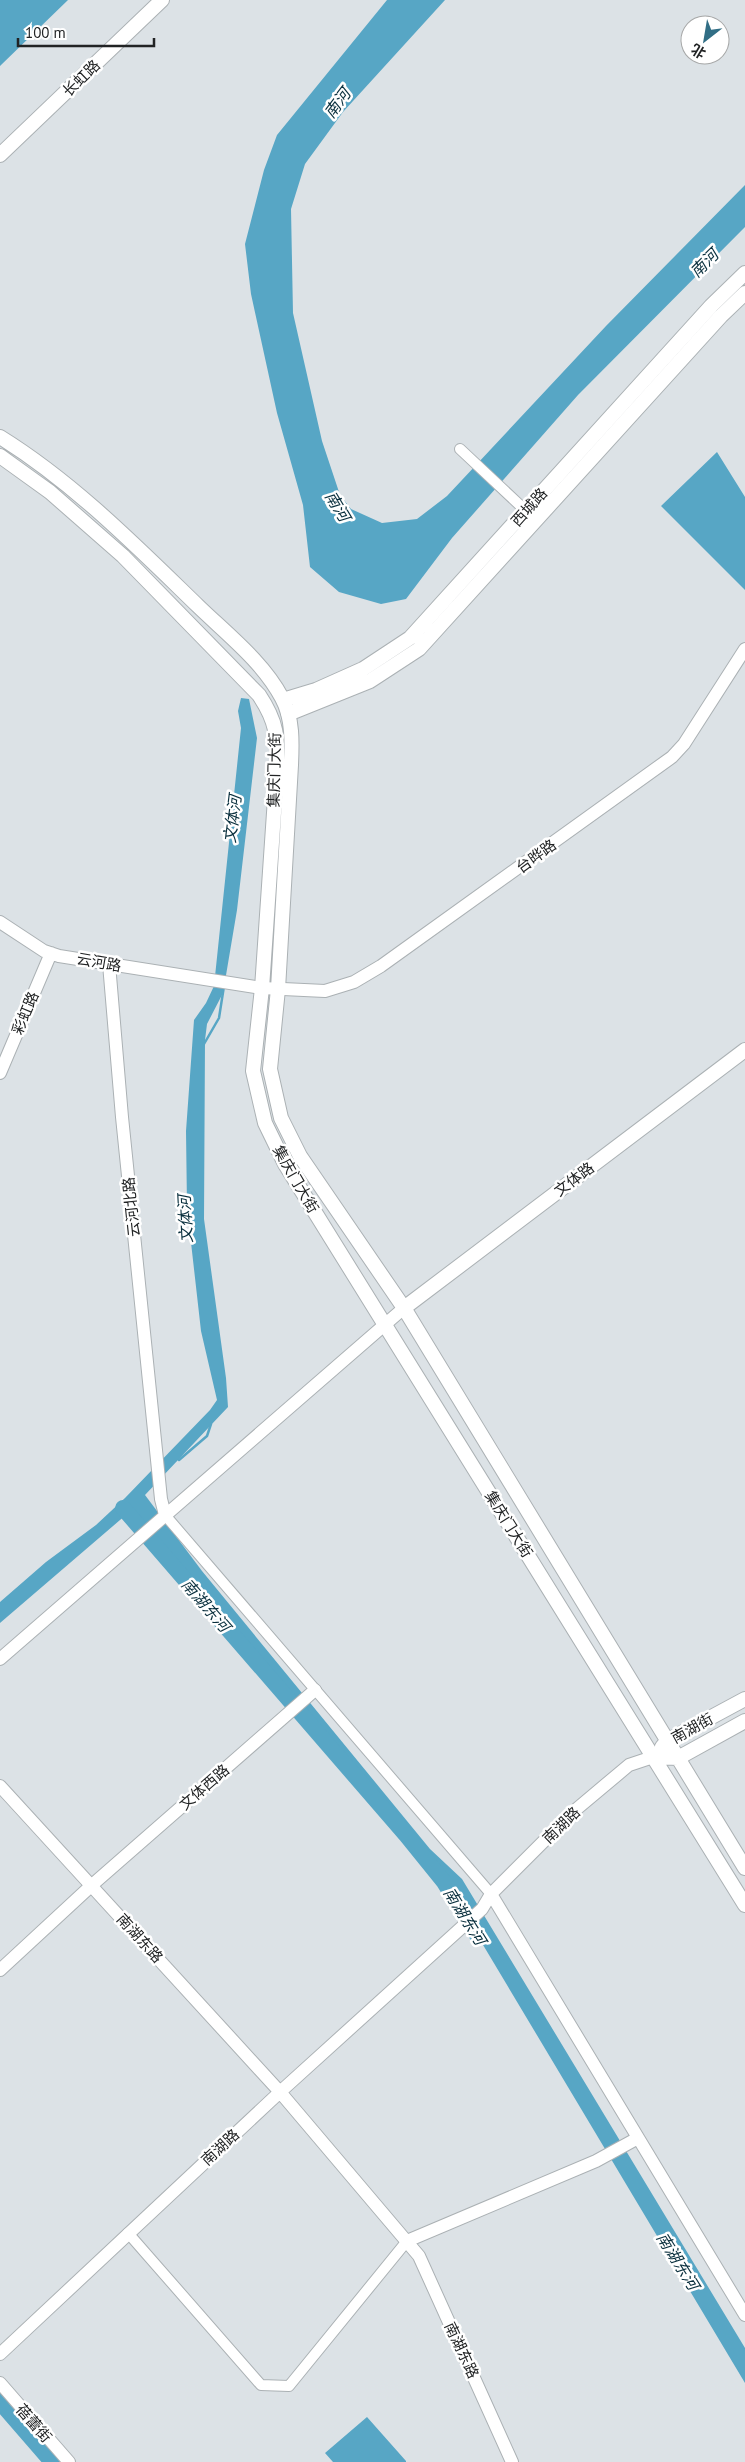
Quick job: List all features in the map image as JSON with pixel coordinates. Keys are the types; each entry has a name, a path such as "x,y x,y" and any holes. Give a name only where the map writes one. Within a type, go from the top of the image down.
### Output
{"main road":[{"name":"长虹路","path":"0,155 162,0"},
{"name":"西城路","path":"283,700 316,690 363,669 410,638 711,306 743,287"},
{"name":"西城路","path":"288,714 370,681 419,649 721,316 743,287"},
{"name":"集庆门大街","path":"0,437 18,448 100,512 266,672 283,700 288,714 292,751 278,990 270,1069 281,1118 300,1156 404,1308 745,1868"},
{"name":"集庆门大街","path":"0,456 89,524 260,695 272,714 278,742 262,988 253,1071 265,1123 285,1164 745,1905"},
{"name":"文体路","path":"404,1308 745,1050"},
{"name":"南湖街","path":"653,1757 667,1741 745,1699"},
{"name":"南湖街","path":"653,1757 678,1758 745,1721"}],"street":[{"path":"460,450 526,511"},
{"name":"台晔路","path":"239,984 278,990 325,991 354,982 381,966 665,762 684,744 745,649"},
{"name":"云河路","path":"0,922 51,953 239,984"},
{"name":"彩虹路","path":"0,1073 51,953"},
{"name":"云河北路","path":"109,964 122,1117 164,1517"},
{"path":"0,1659 404,1308"},
{"path":"164,1517 311,1694 490,1894 745,2315"},
{"name":"文体西路","path":"0,1970 92,1885 311,1694"},
{"name":"南湖路","path":"0,2354 280,2092 482,1910 490,1894 573,1812 629,1765 653,1757"},
{"name":"南湖东路","path":"0,1786 280,2092 419,2256 512,2462"},
{"path":"128,2234 261,2385 289,2386 407,2241 596,2161 638,2138"},
{"name":"蓓蕾街","path":"0,2383 69,2462"}],"water":[{"path":"0,0 68,0 0,66"},
{"name":"南河","path":"387,0 445,0 343,112 305,164 291,209 293,313 322,441 340,495 351,509 382,523 417,519 447,496 606,326 745,185 745,227 578,395 452,538 406,599 381,604 339,592 310,567 303,505 277,413 251,294 245,244 264,170 277,135"},
{"path":"717,452 745,497 745,590 661,506"},
{"path":"241,698 249,699 257,738 237,910 223,993 207,1024 205,1040 204,1219 226,1378 228,1407 145,1495 202,1571 430,1849 462,1879 745,2348 745,2383 437,1868 199,1597 132,1514 127,1514 0,1623 0,1602 46,1562 96,1525 125,1498 210,1410 217,1400 201,1331 187,1207 186,1131 194,1020 206,1003 214,986 241,728 238,711"},
{"path":"367,2417 406,2462 333,2462 325,2453"}],"waterway":[{"name":"文体河","path":"204,1044 219,1018 224,986"},
{"name":"文体河","path":"179,1460 207,1436 211,1424"},
{"name":"南湖东河","path":"123,1508 406,1835 444,1882 477,1935"},
{"path":"0,2402 52,2462"}]}
